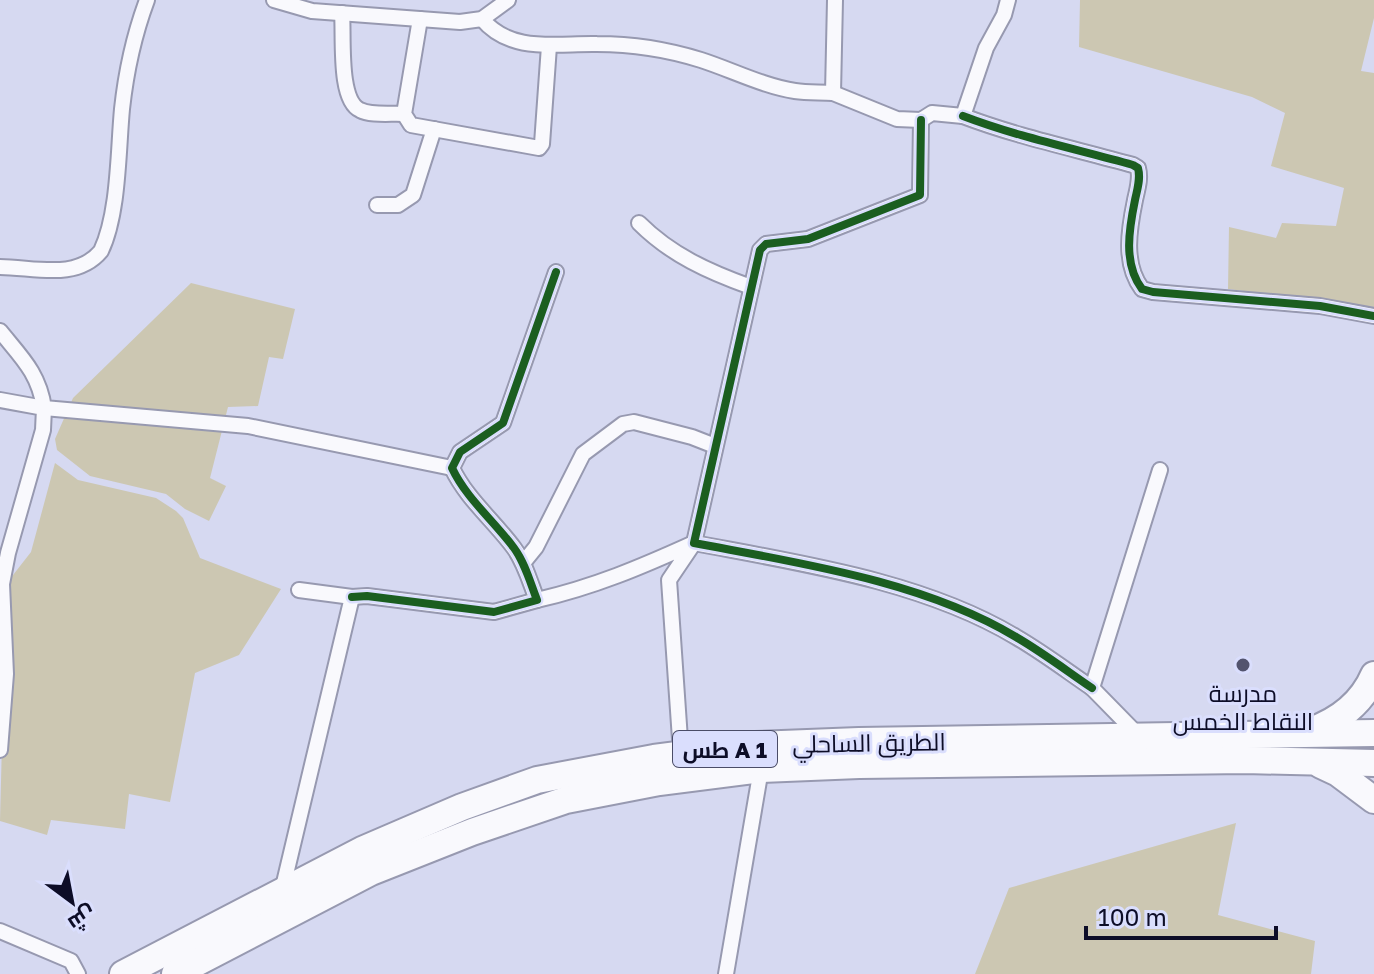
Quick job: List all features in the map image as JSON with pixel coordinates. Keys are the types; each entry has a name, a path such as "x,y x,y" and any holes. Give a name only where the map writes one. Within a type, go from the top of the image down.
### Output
{"highway":[{"path":"1292,734 1321,727 1347,711 1361,697 1374,675"},
{"name":"الطريق الساحلي","path":"123,974 376,844 462,807 537,780 681,754 755,745 1184,734 1374,733"},
{"name":"الطريق الساحلي","path":"175,974 371,872 484,827 566,800 659,782 761,769 859,765 1245,760 1374,763"},
{"path":"1317,764 1338,773 1374,800"}],"street":[{"path":"0,267 50,271 79,267 94,260 101,251 118,176 122,108 135,34 147,0"},
{"path":"274,0 312,11 460,22 482,19 508,0"},
{"path":"833,93 835,0"},
{"path":"963,116 986,48 1004,15 1008,0"},
{"path":"342,13 343,69 350,101 360,111 404,114"},
{"path":"420,19 404,114 411,125 539,148 542,144 549,46"},
{"path":"482,19 500,35 518,42 549,46 597,44 644,48 698,59 796,91 833,93 867,105 886,117 921,120 932,113 963,116 1002,131 1133,165 1138,168 1139,179 1128,234 1133,272 1142,289 1320,306 1374,316"},
{"path":"681,754 669,580 694,543 758,254 766,244 808,239 920,195 921,120"},
{"path":"377,205 398,205 413,195 434,129"},
{"path":"639,223 654,238 690,262 751,287"},
{"path":"452,468 460,452 503,423 556,272"},
{"path":"0,331 34,373 41,388 44,408 43,430 2,584 6,674 0,750"},
{"path":"0,400 44,408 248,426 452,468 466,491 523,563 537,600"},
{"path":"523,563 536,547 583,454 623,424 634,422 715,446"},
{"path":"1092,688 1160,470"},
{"path":"299,590 494,612 630,573 694,543 826,568 903,589 951,607 1014,636 1092,688 1139,736"},
{"path":"282,892 352,597"},
{"path":"726,974 761,769"},
{"path":"0,931 71,961 78,974"}],"shaded area":[{"path":"1080,0 1374,0 1374,18 1361,71 1374,73 1374,307 1228,289 1229,227 1276,238 1282,223 1336,226 1344,188 1271,166 1285,113 1252,97 1079,47"},
{"path":"191,283 295,309 283,359 269,357 258,406 228,407 210,478 226,486 209,521 185,509 166,494 90,476 57,450 55,439 73,398"},
{"path":"55,463 78,480 156,498 183,518 200,558 281,589 239,655 195,673 170,802 129,794 125,829 51,820 47,835 0,821 6,584 31,552"},
{"path":"1236,823 1218,915 1315,941 1311,974 975,974 1009,888"}],"cycle path":[{"path":"963,116 1138,168 1129,246 1132,269 1142,289 1320,306 1374,316"},
{"path":"921,120 920,195 808,239 766,244 760,250 694,543 860,576 941,602 1016,637 1092,688"},
{"path":"352,597 367,596 494,612 537,600 518,554 465,489 452,468 460,452 503,423 556,272"}],"place":[{"name":"مدرسة النقاط الخمس","path":"1243,665"}]}
